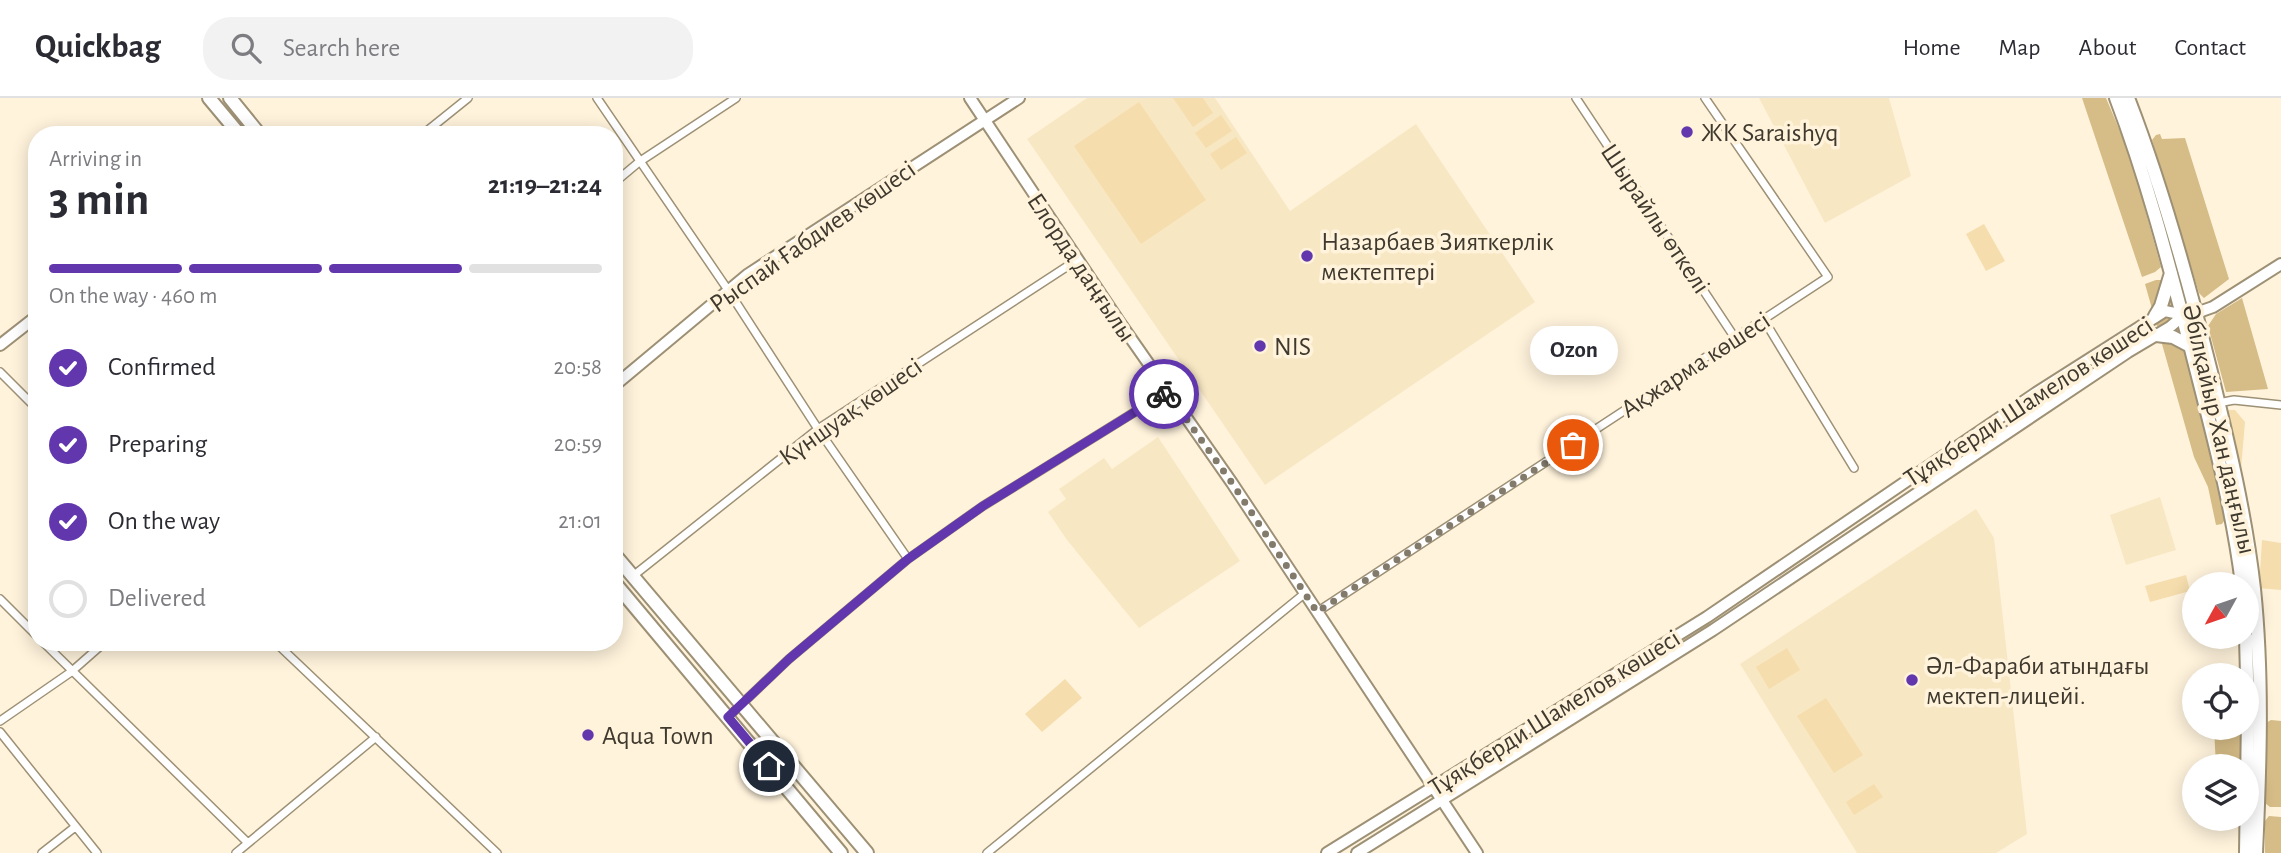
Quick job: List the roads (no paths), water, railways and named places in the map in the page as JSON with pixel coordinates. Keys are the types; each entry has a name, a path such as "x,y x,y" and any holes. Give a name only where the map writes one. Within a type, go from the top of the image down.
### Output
{"main road":[{"path":"230,98 253,126"},
{"name":"Әбілқайыр Хан даңғылы","path":"2116,98 2132,138 2171,273 2190,314 2190,346 2223,471 2240,572"},
{"name":"Әбілқайыр Хан даңғылы","path":"2128,98 2142,134 2190,314 2218,403 2234,471 2254,590 2259,655 2256,853"},
{"path":"214,100 233,126"},
{"path":"2155,316 2161,306 2171,273"},
{"path":"2156,335 2173,337 2190,346"},
{"path":"623,564 867,853"},
{"path":"623,593 841,853"},
{"path":"2246,649 2246,853"}],"street":[{"path":"433,126 468,98"},
{"path":"597,98 615,126"},
{"path":"623,175 736,98"},
{"name":"Елорда даңғылы","path":"970,98 1077,260 1232,483 1477,853"},
{"name":"Рыспай Ғабдиев көшесі","path":"623,378 758,267 1019,98"},
{"name":"Шырайлы өткелі","path":"1576,98 1735,338"},
{"name":"Ақжарма көшесі","path":"1317,612 1828,277 1705,98"},
{"path":"623,138 908,559"},
{"name":"Күншуақ көшесі","path":"633,576 818,429 1077,260"},
{"path":"2190,314 2213,307 2281,264"},
{"name":"Тұяқберди Шамелов көшесі","path":"1327,853 1707,618 2036,393 2155,316 2165,311 2190,314"},
{"name":"Тұяқберди Шамелов көшесі","path":"1357,853 1713,630 2190,314"},
{"path":"1764,320 1854,468"},
{"path":"0,345 28,323"},
{"path":"0,372 28,400"},
{"path":"728,717 789,659 908,559 983,506 1167,392"},
{"path":"2218,403 2234,400 2281,405"},
{"path":"1848,520 1857,533"},
{"path":"987,853 1304,594"},
{"path":"0,599 28,627"},
{"path":"51,651 248,844"},
{"path":"0,721 71,672 95,651"},
{"path":"285,651 498,853"},
{"path":"0,732 97,853"},
{"path":"236,853 376,737"},
{"path":"43,853 75,827"}],"place":[{"name":"ЖК Saraishyq","path":"1687,132"},
{"name":"Назарбаев Зияткерлік мектептері","path":"1307,256"},
{"name":"NIS","path":"1260,346"},
{"name":"Ozon","path":"1573,445"},
{"name":"Әл-Фараби атындағы мектеп-лицейі.","path":"1912,680"},
{"name":"Aqua Town","path":"588,735"}]}
